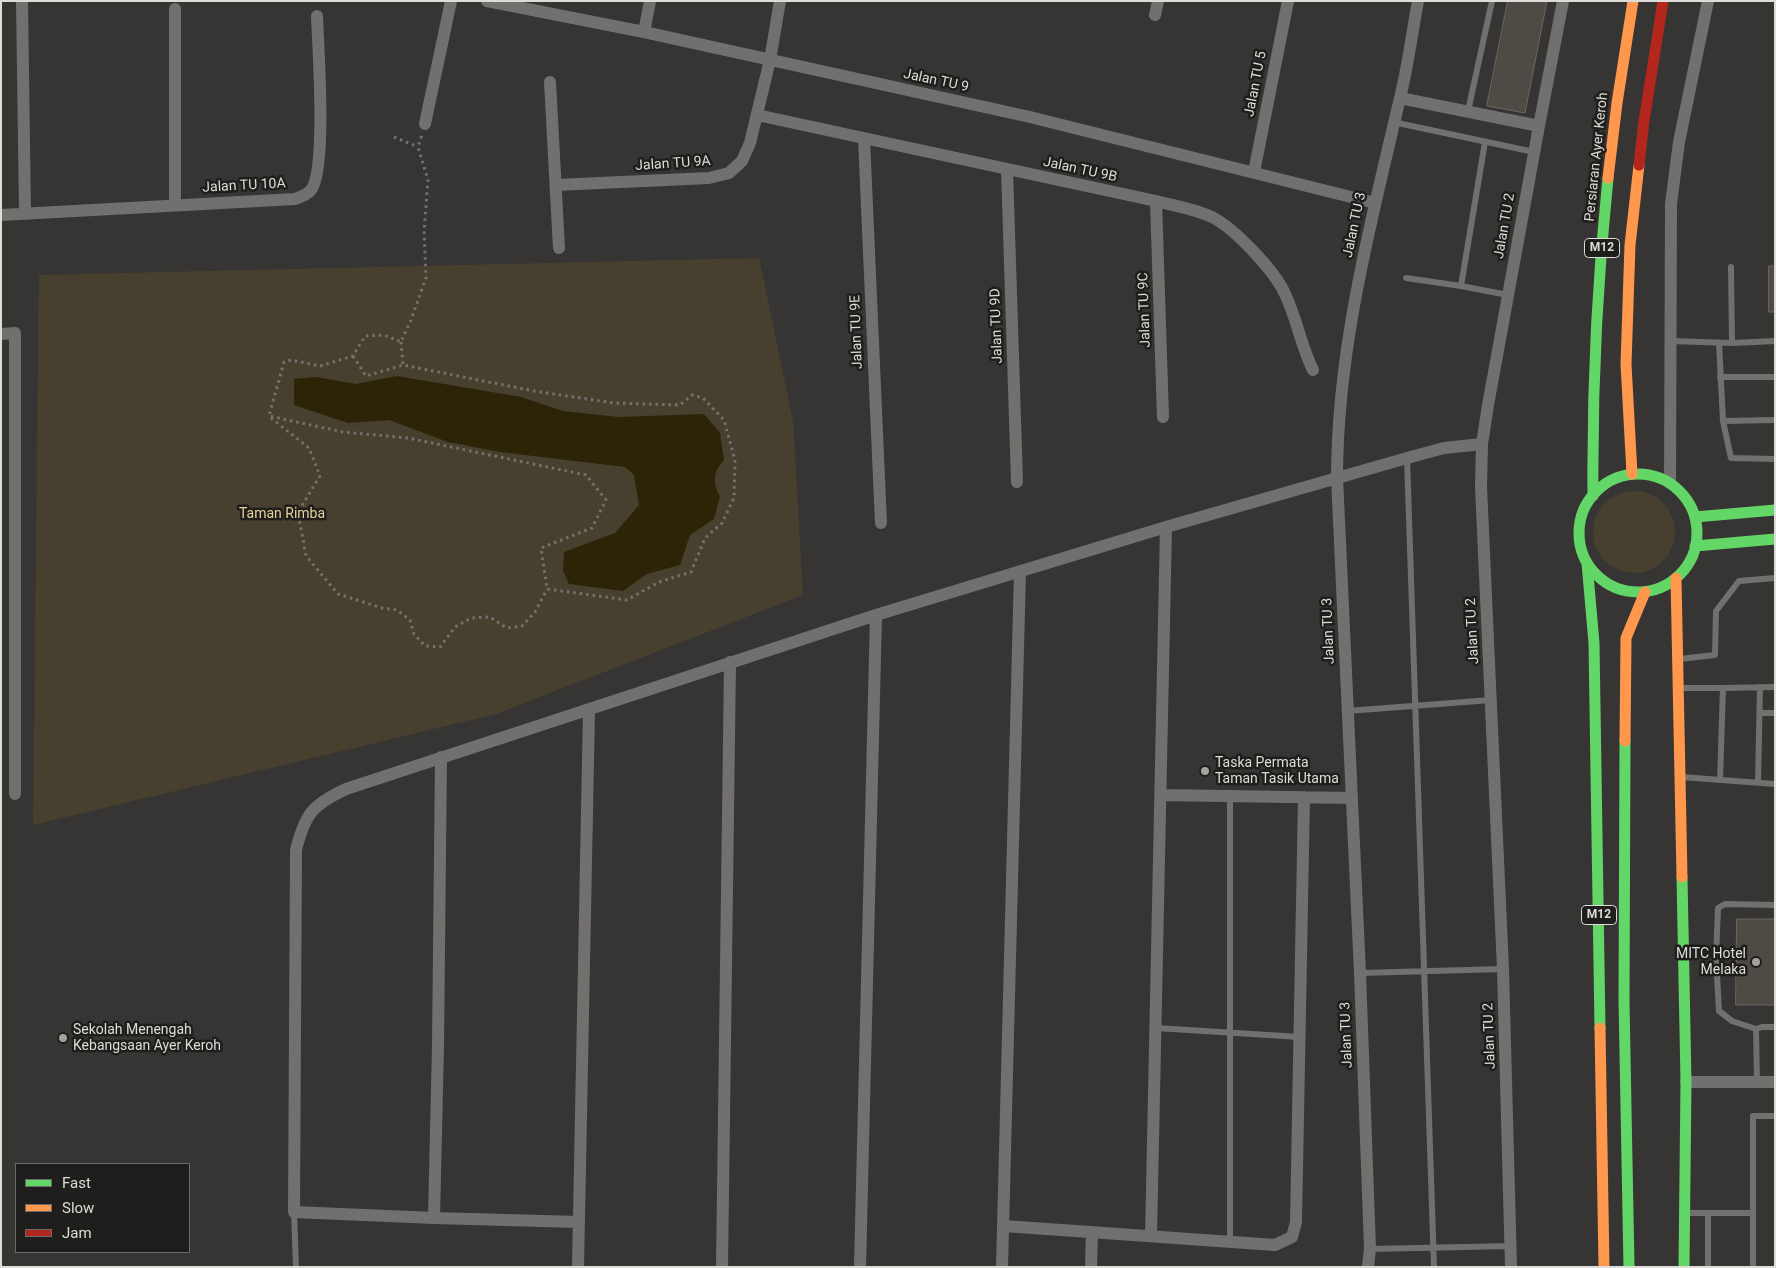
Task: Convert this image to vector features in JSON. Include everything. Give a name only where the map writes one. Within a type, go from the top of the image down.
[{"type":"main road","name":"Persiaran Ayer Keroh","points":[[1592,496],[1597,300],[1615,118],[1633,1]]},
{"type":"main road","name":"M12","points":[[1632,474],[1626,364],[1630,244],[1644,121],[1663,1]]},
{"type":"main road","name":"M12","points":[[1587,563],[1598,576],[1612,586],[1628,591],[1645,592],[1662,587],[1676,578],[1688,564],[1695,546],[1697,531],[1695,517],[1685,498],[1670,483],[1652,476],[1632,474],[1617,478],[1604,485],[1592,496],[1584,511],[1580,528],[1581,546],[1587,563],[1594,653],[1604,1267]]},
{"type":"main road","points":[[1695,517],[1775,510]]},
{"type":"main road","points":[[1695,546],[1775,539]]},
{"type":"main road","points":[[1676,578],[1686,1082],[1684,1267]]},
{"type":"main road","name":"M12","points":[[1629,1267],[1624,1001],[1626,638],[1645,592]]},
{"type":"street","points":[[22,1],[25,213]]},
{"type":"street","points":[[425,124],[451,1]]},
{"type":"street","name":"Jalan TU 9","points":[[487,1],[522,5],[1030,117],[1375,203]]},
{"type":"street","points":[[644,32],[650,1]]},
{"type":"street","name":"Jalan TU 9A","points":[[556,185],[708,178],[729,173],[742,161],[750,143],[770,60],[780,1]]},
{"type":"street","points":[[1155,15],[1158,1]]},
{"type":"street","name":"Jalan TU 5","points":[[1254,172],[1288,1]]},
{"type":"street","name":"Jalan TU 3","points":[[1368,1267],[1370,1249],[1360,973],[1337,478],[1338,418],[1354,306],[1375,203],[1400,98],[1418,1]]},
{"type":"street","name":"Jalan TU 2","points":[[1512,1267],[1503,969],[1481,487],[1482,444],[1563,1]]},
{"type":"street","points":[[1670,483],[1671,204],[1679,142],[1708,1]]},
{"type":"street","points":[[174,9],[176,204]]},
{"type":"street","name":"Jalan TU 10A","points":[[1,215],[295,199],[304,196],[311,190],[319,167],[317,16]]},
{"type":"street","points":[[550,82],[559,248]]},
{"type":"street","points":[[1400,98],[1539,126]]},
{"type":"street","name":"Jalan TU 9B","points":[[757,114],[864,139],[1156,201],[1190,209],[1212,217],[1232,230],[1263,263],[1284,291],[1313,370]]},
{"type":"street","name":"Jalan TU 9E","points":[[864,139],[881,523]]},
{"type":"street","name":"Jalan TU 9D","points":[[1007,169],[1018,482]]},
{"type":"street","name":"Jalan TU 9C","points":[[1156,201],[1163,417]]},
{"type":"street","points":[[1,334],[15,333],[15,794]]},
{"type":"street","points":[[579,1222],[294,1212],[296,850],[301,828],[311,811],[327,798],[346,789],[876,615],[1166,527],[1406,458],[1444,448],[1482,444]]},
{"type":"street","points":[[1151,1236],[1166,527]]},
{"type":"street","points":[[1002,1267],[1020,571]]},
{"type":"street","points":[[860,1267],[876,615]]},
{"type":"street","points":[[722,1267],[730,662]]},
{"type":"street","points":[[578,1267],[589,710]]},
{"type":"street","points":[[434,1218],[438,1046],[440,757]]},
{"type":"street","points":[[1161,795],[1352,798]]},
{"type":"street","points":[[1004,1226],[1275,1245],[1292,1236],[1296,1222],[1304,798]]},
{"type":"street","points":[[1686,1082],[1775,1082]]},
{"type":"street","points":[[1091,1267],[1092,1232]]},
{"type":"lane","points":[[1468,112],[1492,1]]},
{"type":"lane","points":[[1393,122],[1534,152]]},
{"type":"lane","points":[[1461,286],[1485,142]]},
{"type":"lane","points":[[1731,267],[1732,343]]},
{"type":"lane","points":[[1406,278],[1508,295]]},
{"type":"lane","points":[[1670,341],[1732,343],[1775,341]]},
{"type":"lane","points":[[1719,342],[1723,421],[1731,458],[1775,459]]},
{"type":"lane","points":[[1720,377],[1775,377]]},
{"type":"lane","points":[[1723,421],[1775,420]]},
{"type":"lane","points":[[1406,458],[1434,1267]]},
{"type":"lane","points":[[1678,659],[1715,655],[1716,611],[1739,581],[1775,578]]},
{"type":"lane","points":[[1758,782],[1760,687]]},
{"type":"lane","points":[[1678,688],[1775,688]]},
{"type":"lane","points":[[1720,780],[1723,688]]},
{"type":"lane","points":[[1347,711],[1492,700]]},
{"type":"lane","points":[[1760,713],[1775,713]]},
{"type":"lane","points":[[1680,777],[1775,784]]},
{"type":"lane","points":[[1230,796],[1230,1242]]},
{"type":"lane","points":[[1775,905],[1725,904],[1718,908],[1716,957],[1720,1011],[1732,1021],[1756,1029],[1762,1026],[1775,1027]]},
{"type":"lane","points":[[1360,973],[1503,969]]},
{"type":"lane","points":[[1156,1028],[1300,1037]]},
{"type":"lane","points":[[1756,1029],[1757,1082]]},
{"type":"lane","points":[[1753,1267],[1752,1116],[1775,1116]]},
{"type":"lane","points":[[294,1212],[296,1267]]},
{"type":"lane","points":[[1684,1213],[1753,1213]]},
{"type":"lane","points":[[1708,1213],[1708,1267]]},
{"type":"lane","points":[[1370,1249],[1511,1246]]},
{"type":"path","points":[[403,365],[402,342],[426,278],[424,231],[428,180],[418,147],[425,124]]},
{"type":"path","points":[[394,137],[418,147]]},
{"type":"path","points":[[269,416],[284,362],[291,360],[320,366],[353,356],[365,336],[384,335],[402,342]]},
{"type":"path","points":[[353,356],[366,376],[403,365],[534,391],[614,403],[680,405],[692,396],[703,398],[724,420],[735,460],[734,498],[722,524],[705,538],[691,572],[659,582],[627,600],[547,589]]},
{"type":"path","points":[[269,416],[343,432],[408,438],[586,475],[606,500],[592,528],[541,548],[547,589],[535,612],[522,626],[507,628],[490,617],[471,618],[455,627],[440,647],[425,646],[414,634],[410,620],[397,610],[382,608],[338,594],[306,556],[298,512],[320,476],[309,448],[269,416]]},
{"type":"green space","name":"Taman Rimba","points":[[759,258],[793,421],[803,595],[496,714],[33,825],[39,275]]},
{"type":"green space","points":[[1634,491],[1650,494],[1663,503],[1672,516],[1675,532],[1672,548],[1663,561],[1650,570],[1634,573],[1618,570],[1605,561],[1596,548],[1593,532],[1596,516],[1605,503],[1618,494]]},
{"type":"shaded area","points":[[397,376],[521,397],[563,411],[618,417],[704,414],[720,433],[724,460],[715,477],[720,496],[714,519],[690,535],[680,565],[647,574],[623,591],[569,584],[563,571],[564,552],[615,533],[639,505],[634,475],[625,467],[500,452],[448,442],[389,420],[348,423],[294,405],[294,379],[316,377],[356,384]]},
{"type":"building","points":[[1508,1],[1547,1],[1525,113],[1487,106]]},
{"type":"building","points":[[1769,266],[1775,266],[1775,312],[1769,312]]},
{"type":"building","name":"MITC Hotel Melaka","points":[[1737,919],[1775,919],[1775,1005],[1736,1005]]},
{"type":"traffic: fast","points":[[1593,496],[1593,416],[1596,337],[1608,178]]},
{"type":"traffic: fast","points":[[1638,474],[1660,479],[1671,484],[1687,500],[1692,511],[1697,533],[1692,555],[1687,566],[1671,582],[1660,587],[1638,592],[1616,587],[1605,582],[1589,566],[1584,555],[1579,533],[1584,511],[1589,500],[1605,484],[1616,479],[1638,474]]},
{"type":"traffic: fast","points":[[1695,517],[1775,510]]},
{"type":"traffic: fast","points":[[1695,546],[1775,539]]},
{"type":"traffic: fast","points":[[1587,563],[1594,643],[1600,1028]]},
{"type":"traffic: fast","points":[[1625,741],[1624,1001],[1629,1267]]},
{"type":"traffic: fast","points":[[1682,877],[1686,1082],[1684,1267]]},
{"type":"traffic: slow","points":[[1608,178],[1617,103],[1633,1]]},
{"type":"traffic: slow","points":[[1632,474],[1626,364],[1630,245],[1639,165]]},
{"type":"traffic: slow","points":[[1676,578],[1682,877]]},
{"type":"traffic: slow","points":[[1625,741],[1626,638],[1645,592]]},
{"type":"traffic: slow","points":[[1600,1028],[1604,1267]]},
{"type":"traffic: jam","points":[[1639,165],[1663,1]]},
{"type":"place","name":"Taska Permata Taman Tasik Utama","points":[[1205,771]]},
{"type":"place","name":"MITC Hotel Melaka","points":[[1756,962]]},
{"type":"place","name":"Sekolah Menengah Kebangsaan Ayer Keroh","points":[[63,1038]]}]
